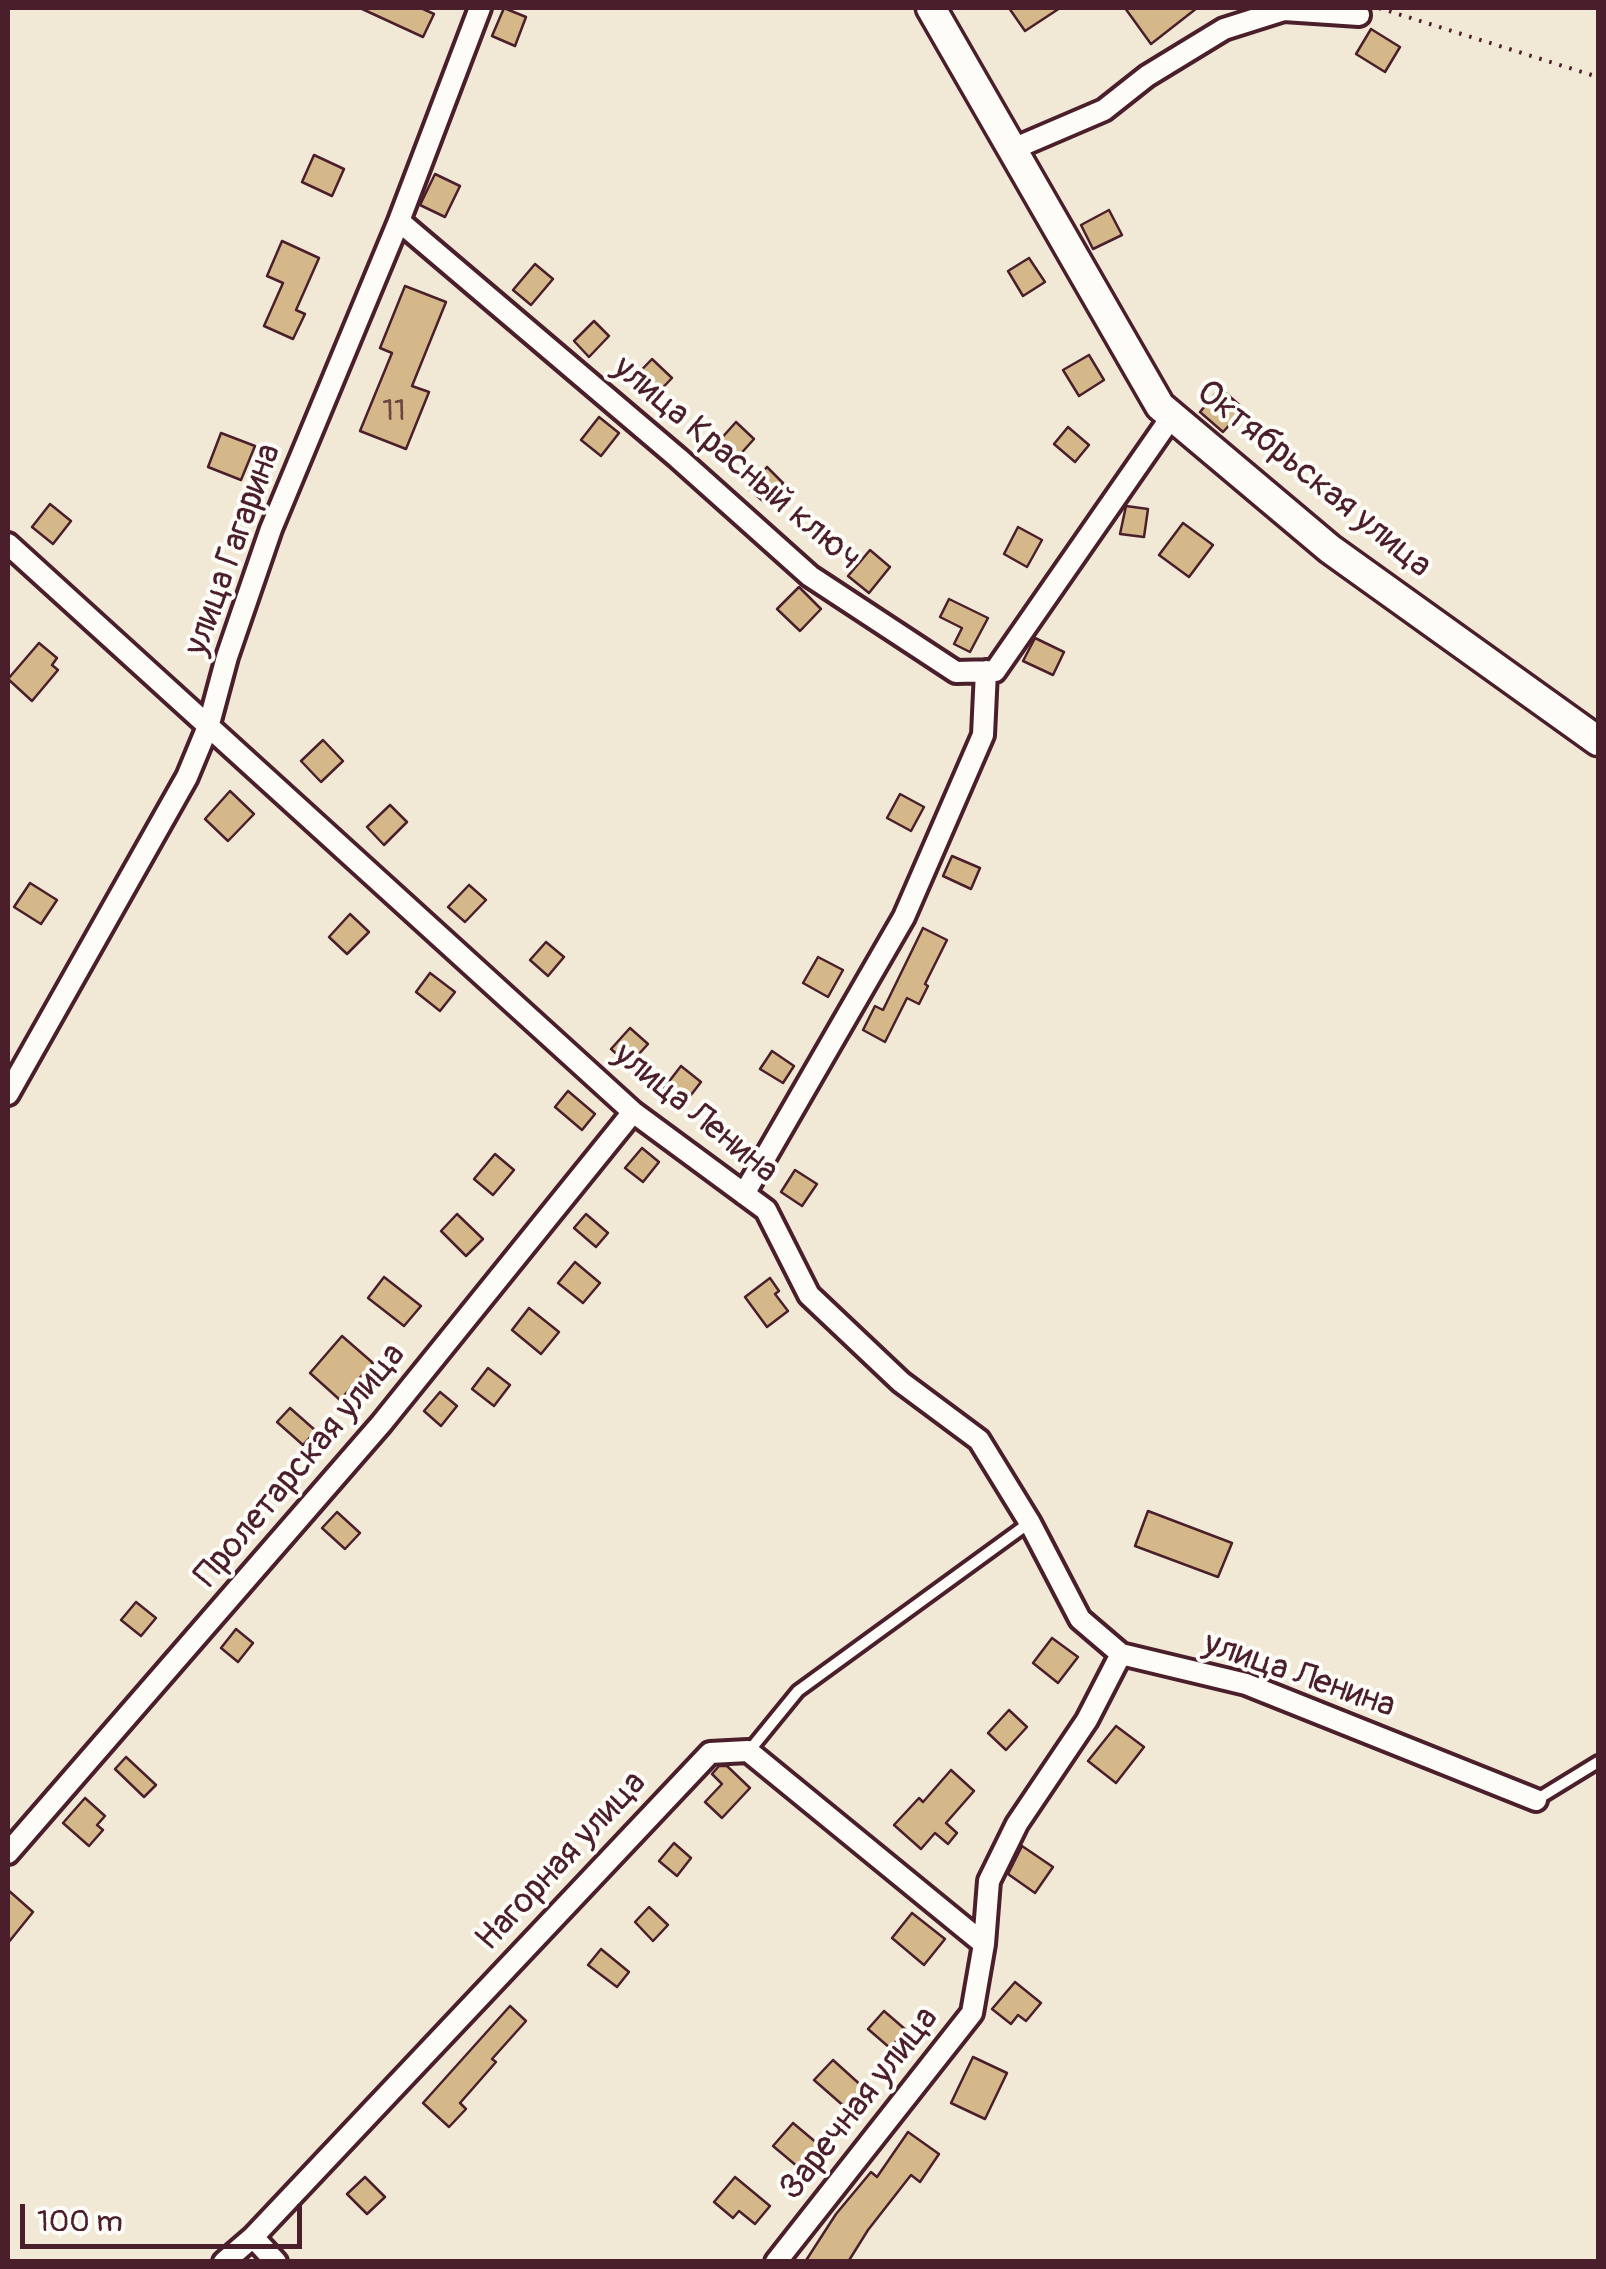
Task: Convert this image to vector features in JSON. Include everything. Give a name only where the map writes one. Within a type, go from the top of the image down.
[{"type":"street","name":"улица Гагарина","points":[[8,1094],[187,776],[209,724],[227,656],[271,529],[399,221],[480,8]]},
{"type":"street","name":"Октябрьская улица","points":[[931,8],[1160,406],[1330,549],[1598,741]]},
{"type":"street","points":[[1013,150],[1104,110],[1146,76],[1224,29],[1284,10],[1369,10]]},
{"type":"street","name":"улица Красный ключ","points":[[399,221],[678,458],[810,576],[956,672],[986,671]]},
{"type":"street","points":[[744,1194],[904,917],[984,735],[986,671],[996,671],[1172,416]]},
{"type":"street","name":"улица Ленина","points":[[8,544],[633,1112],[766,1210],[809,1295],[901,1382],[979,1440],[1030,1523],[1080,1619],[1122,1654],[1246,1684],[1536,1800]]},
{"type":"street","name":"Пролетарская улица","points":[[8,1853],[381,1424],[633,1112]]},
{"type":"street","name":"Заречная улица","points":[[776,2262],[972,2013],[984,1944],[989,1880],[1017,1824],[1086,1720],[1122,1654]]},
{"type":"street","points":[[748,1752],[984,1944]]},
{"type":"street","name":"Нагорная улица","points":[[224,2262],[253,2236],[710,1753],[748,1752]]},
{"type":"street","points":[[253,2236],[276,2262]]},
{"type":"lane","points":[[748,1752],[798,1692],[1030,1523]]},
{"type":"lane","points":[[1536,1800],[1598,1762]]},
{"type":"path","points":[[1369,10],[1598,77]]},
{"type":"building","points":[[360,8],[421,8],[434,14],[423,37]]},
{"type":"building","points":[[504,8],[526,17],[515,46],[492,36]]},
{"type":"building","points":[[1009,8],[1060,8],[1025,31]]},
{"type":"building","points":[[1125,8],[1197,8],[1151,44]]},
{"type":"building","points":[[1371,29],[1400,47],[1385,72],[1356,54]]},
{"type":"building","points":[[314,155],[344,169],[332,196],[302,182]]},
{"type":"building","points":[[435,174],[460,186],[445,217],[420,205]]},
{"type":"building","points":[[1109,210],[1122,235],[1093,249],[1081,225]]},
{"type":"building","points":[[282,241],[319,258],[296,310],[305,314],[293,339],[264,326],[283,283],[267,276]]},
{"type":"building","points":[[1029,258],[1045,282],[1023,296],[1008,271]]},
{"type":"building","points":[[535,264],[553,279],[531,305],[513,290]]},
{"type":"building","points":[[405,286],[446,302],[412,386],[429,392],[406,449],[360,431],[392,353],[380,348]]},
{"type":"building","points":[[594,321],[609,336],[589,357],[574,341]]},
{"type":"building","points":[[1089,355],[1104,380],[1079,396],[1063,370]]},
{"type":"building","points":[[652,359],[672,378],[650,401],[630,382]]},
{"type":"building","points":[[1220,388],[1244,409],[1223,432],[1200,412]]},
{"type":"building","points":[[599,417],[619,433],[601,456],[581,440]]},
{"type":"building","points":[[736,422],[754,439],[737,458],[719,441]]},
{"type":"building","points":[[1068,427],[1089,445],[1075,462],[1054,444]]},
{"type":"building","points":[[221,433],[255,446],[241,480],[208,467]]},
{"type":"building","points":[[767,467],[783,483],[765,503],[748,488]]},
{"type":"building","points":[[50,504],[71,521],[53,544],[32,527]]},
{"type":"building","points":[[1126,506],[1148,509],[1144,537],[1120,534]]},
{"type":"building","points":[[1183,523],[1213,545],[1189,577],[1159,555]]},
{"type":"building","points":[[1018,527],[1042,540],[1027,567],[1004,554]]},
{"type":"building","points":[[870,550],[890,567],[869,593],[848,576]]},
{"type":"building","points":[[799,587],[821,609],[800,631],[777,609]]},
{"type":"building","points":[[949,599],[988,618],[970,652],[954,644],[962,628],[940,617]]},
{"type":"building","points":[[1035,638],[1064,652],[1053,675],[1023,661]]},
{"type":"building","points":[[39,643],[57,658],[52,665],[58,670],[32,701],[8,679]]},
{"type":"building","points":[[323,740],[343,761],[321,782],[301,761]]},
{"type":"building","points":[[230,791],[254,814],[228,841],[205,819]]},
{"type":"building","points":[[900,794],[924,807],[911,831],[887,818]]},
{"type":"building","points":[[390,805],[407,822],[384,845],[367,827]]},
{"type":"building","points":[[952,856],[980,868],[971,889],[943,876]]},
{"type":"building","points":[[30,883],[57,900],[41,924],[14,907]]},
{"type":"building","points":[[469,885],[486,900],[465,922],[448,907]]},
{"type":"building","points":[[350,914],[369,932],[347,954],[329,937]]},
{"type":"building","points":[[923,928],[947,940],[919,1004],[907,998],[885,1042],[863,1030],[875,1006],[883,1010]]},
{"type":"building","points":[[546,942],[564,957],[548,976],[530,960]]},
{"type":"building","points":[[818,957],[843,970],[828,997],[803,983]]},
{"type":"building","points":[[430,973],[455,992],[440,1011],[416,992]]},
{"type":"building","points":[[630,1028],[648,1044],[629,1065],[611,1049]]},
{"type":"building","points":[[772,1051],[794,1066],[783,1083],[760,1069]]},
{"type":"building","points":[[681,1066],[701,1082],[684,1104],[664,1088]]},
{"type":"building","points":[[568,1091],[595,1114],[582,1130],[555,1107]]},
{"type":"building","points":[[642,1148],[659,1162],[643,1182],[625,1168]]},
{"type":"building","points":[[495,1154],[514,1170],[493,1195],[474,1179]]},
{"type":"building","points":[[795,1170],[817,1184],[802,1206],[781,1192]]},
{"type":"building","points":[[457,1214],[483,1239],[466,1256],[441,1231]]},
{"type":"building","points":[[586,1214],[608,1233],[596,1247],[574,1228]]},
{"type":"building","points":[[575,1262],[600,1283],[583,1303],[558,1283]]},
{"type":"building","points":[[384,1277],[421,1306],[404,1326],[368,1298]]},
{"type":"building","points":[[770,1278],[779,1291],[775,1294],[788,1311],[767,1327],[745,1297]]},
{"type":"building","points":[[529,1308],[559,1332],[541,1354],[512,1330]]},
{"type":"building","points":[[342,1336],[373,1363],[340,1400],[310,1373]]},
{"type":"building","points":[[488,1368],[510,1385],[494,1406],[472,1389]]},
{"type":"building","points":[[440,1392],[457,1406],[441,1426],[424,1411]]},
{"type":"building","points":[[290,1408],[316,1431],[303,1445],[277,1422]]},
{"type":"building","points":[[1148,1511],[1232,1543],[1218,1577],[1135,1546]]},
{"type":"building","points":[[337,1512],[360,1533],[345,1549],[322,1528]]},
{"type":"building","points":[[136,1602],[156,1618],[141,1636],[121,1620]]},
{"type":"building","points":[[236,1629],[253,1643],[238,1662],[221,1648]]},
{"type":"building","points":[[1052,1638],[1078,1657],[1058,1683],[1033,1663]]},
{"type":"building","points":[[1009,1710],[1027,1727],[1006,1750],[988,1733]]},
{"type":"building","points":[[1116,1726],[1144,1747],[1116,1783],[1088,1761]]},
{"type":"building","points":[[126,1757],[156,1785],[144,1797],[115,1769]]},
{"type":"building","points":[[719,1766],[727,1766],[750,1788],[722,1818],[705,1802],[722,1784],[712,1774]]},
{"type":"building","points":[[951,1770],[974,1791],[946,1823],[957,1833],[948,1844],[935,1833],[921,1849],[894,1825],[919,1798],[923,1802]]},
{"type":"building","points":[[85,1798],[105,1816],[97,1825],[103,1830],[89,1846],[63,1823]]},
{"type":"building","points":[[674,1843],[691,1858],[677,1876],[659,1861]]},
{"type":"building","points":[[1022,1846],[1053,1867],[1035,1893],[1008,1874]]},
{"type":"building","points":[[8,1890],[33,1912],[8,1943]]},
{"type":"building","points":[[649,1907],[668,1925],[653,1941],[635,1922]]},
{"type":"building","points":[[912,1913],[945,1939],[924,1965],[892,1938]]},
{"type":"building","points":[[601,1949],[629,1972],[617,1987],[588,1965]]},
{"type":"building","points":[[1015,1982],[1041,2003],[1026,2021],[1018,2015],[1011,2024],[992,2009]]},
{"type":"building","points":[[510,2006],[526,2021],[460,2103],[466,2109],[449,2127],[423,2103]]},
{"type":"building","points":[[884,2011],[906,2030],[890,2048],[868,2029]]},
{"type":"building","points":[[973,2057],[1007,2073],[985,2119],[951,2103]]},
{"type":"building","points":[[833,2060],[864,2088],[846,2108],[814,2080]]},
{"type":"building","points":[[793,2123],[818,2144],[798,2167],[773,2146]]},
{"type":"building","points":[[908,2132],[939,2154],[920,2182],[911,2175],[848,2262],[805,2262],[836,2214],[871,2172],[877,2177]]},
{"type":"building","points":[[365,2177],[385,2197],[367,2214],[347,2194]]},
{"type":"building","points":[[735,2177],[770,2206],[755,2224],[739,2211],[733,2218],[714,2202]]}]
